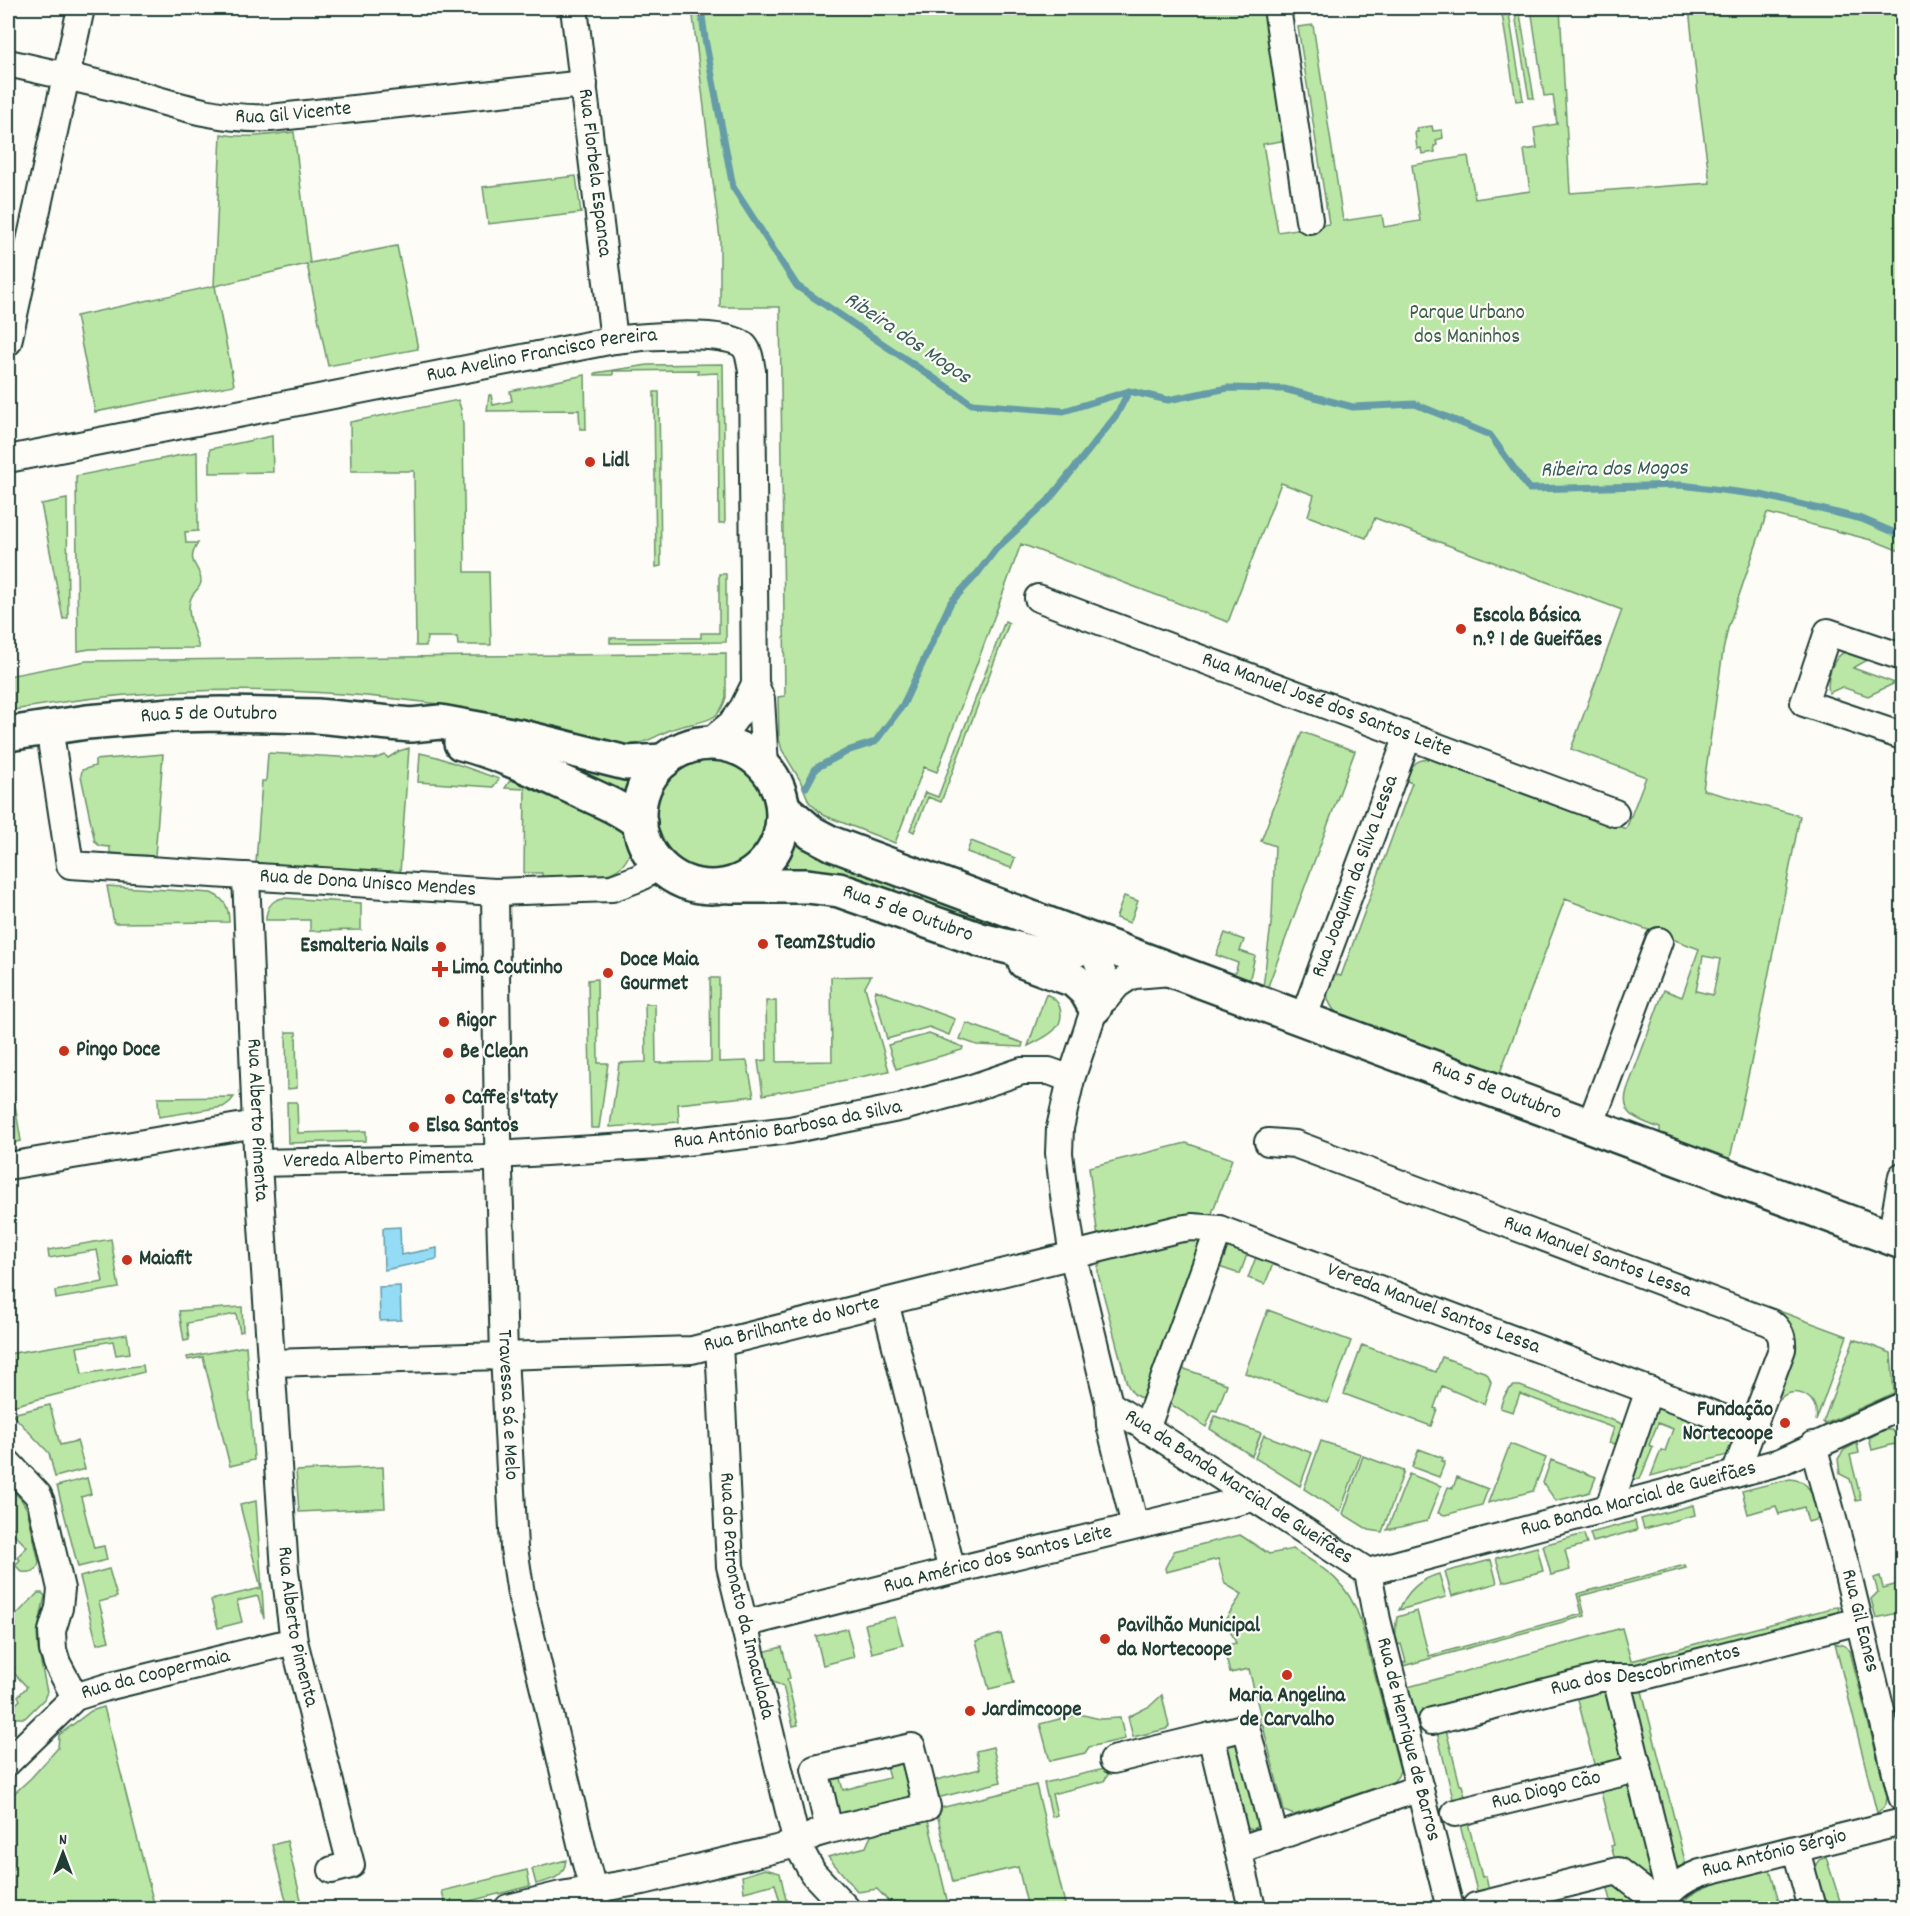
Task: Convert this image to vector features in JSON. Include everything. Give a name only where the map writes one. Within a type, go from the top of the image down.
[{"type":"main road","name":"Rua 5 de Outubro","points":[[8,734],[123,718],[221,714],[317,716],[411,725],[440,722],[522,737],[626,763],[664,761]]},
{"type":"main road","name":"Rua 5 de Outubro","points":[[411,725],[439,737],[515,762],[620,809],[640,823]]},
{"type":"main road","name":"Rua 5 de Outubro","points":[[719,886],[742,880],[756,872],[767,861],[780,836],[783,808],[777,786],[765,767],[739,748],[708,743],[685,749],[664,761],[649,778],[644,789],[640,823],[647,846],[659,865],[670,875],[704,887],[807,886],[840,890],[981,940],[1045,956],[1062,956],[1078,949],[1089,940]]},
{"type":"main road","name":"Rua 5 de Outubro","points":[[783,808],[812,833],[833,844],[1897,1240]]},
{"type":"main road","points":[[981,940],[1023,961],[1074,980],[1101,1002]]},
{"type":"street","points":[[8,342],[81,8]]},
{"type":"street","name":"Rua Florbela Espanca","points":[[574,8],[614,340]]},
{"type":"street","points":[[1277,8],[1309,220]]},
{"type":"street","name":"Rua Gil Vicente","points":[[8,63],[205,113],[245,119],[584,84]]},
{"type":"street","name":"Rua Avelino Francisco Pereira","points":[[8,459],[614,340],[712,336],[732,339],[747,349],[752,371],[755,684],[761,699],[765,767]]},
{"type":"street","name":"Rua Manuel José dos Santos Leite","points":[[1038,598],[1615,813]]},
{"type":"street","points":[[1902,657],[1828,632],[1804,703],[1902,736]]},
{"type":"street","name":"Rua Avelino Francisco Pereira","points":[[708,743],[731,724],[743,708],[755,684]]},
{"type":"street","name":"Rua de Dona Unisco Mendes","points":[[49,727],[70,865],[495,892],[612,888],[649,873],[659,865]]},
{"type":"street","name":"Rua Joaquim da Silva Lessa","points":[[1303,1019],[1408,736]]},
{"type":"street","name":"Rua Alberto Pimenta","points":[[246,876],[258,1163],[285,1571],[294,1641],[351,1865],[332,1870]]},
{"type":"street","name":"Travessa Sá e Melo","points":[[495,892],[498,1156],[504,1355],[514,1548],[517,1572],[545,1695],[596,1899]]},
{"type":"street","name":"Rua da Banda Marcial de Gueifães","points":[[1089,940],[1104,977],[1101,1002],[1071,1079],[1063,1108],[1059,1153],[1073,1256],[1110,1404],[1110,1425],[1135,1526]]},
{"type":"street","points":[[1590,1126],[1659,941]]},
{"type":"street","points":[[1101,1002],[1117,985],[1135,975],[1177,972]]},
{"type":"street","name":"Rua António Barbosa da Silva","points":[[498,1156],[659,1145],[790,1130],[903,1107],[969,1089],[1022,1071],[1049,1071],[1071,1079]]},
{"type":"street","points":[[8,1166],[256,1124]]},
{"type":"street","name":"Rua Manuel Santos Lessa","points":[[1268,1142],[1295,1144],[1770,1323],[1780,1332],[1782,1349],[1736,1473]]},
{"type":"street","name":"Vereda Alberto Pimenta","points":[[258,1163],[498,1156]]},
{"type":"street","points":[[1897,1240],[1902,1176]]},
{"type":"street","name":"Vereda Manuel Santos Lessa","points":[[1073,1256],[1185,1228],[1219,1229],[1752,1429]]},
{"type":"street","points":[[1146,1429],[1219,1229]]},
{"type":"street","name":"Rua Brilhante do Norte","points":[[504,1355],[692,1350],[1073,1256]]},
{"type":"street","points":[[885,1302],[952,1570]]},
{"type":"street","name":"Rua do Patronato da Imaculada","points":[[719,1344],[730,1566],[797,1844],[813,1874],[846,1908]]},
{"type":"street","points":[[272,1363],[504,1355]]},
{"type":"street","points":[[1609,1507],[1649,1390]]},
{"type":"street","name":"Rua da Banda Marcial de Gueifães","points":[[1110,1404],[1368,1572]]},
{"type":"street","name":"Rua Banda Marcial de Gueifães","points":[[1368,1572],[1780,1462],[1902,1406]]},
{"type":"street","name":"Rua Gil Eanes","points":[[1814,1445],[1902,1797]]},
{"type":"street","points":[[8,1463],[38,1495],[41,1502],[61,1589],[59,1608],[52,1631],[54,1650],[57,1663],[75,1697]]},
{"type":"street","name":"Rua Américo dos Santos Leite","points":[[744,1624],[952,1570],[1253,1498]]},
{"type":"street","name":"Rua de Henrique de Barros","points":[[1368,1572],[1377,1620],[1450,1908]]},
{"type":"street","name":"Rua dos Descobrimentos","points":[[1432,1721],[1600,1678],[1637,1678],[1859,1621]]},
{"type":"street","name":"Rua da Coopermaia","points":[[8,1762],[75,1697],[294,1641]]},
{"type":"street","points":[[1616,1678],[1664,1897]]},
{"type":"street","points":[[1113,1760],[1246,1727],[1275,1838]]},
{"type":"street","points":[[1211,1736],[1252,1908]]},
{"type":"street","points":[[508,1908],[561,1895],[596,1899],[643,1881],[797,1844],[815,1834],[829,1830],[927,1807],[912,1746],[815,1769],[829,1830]]},
{"type":"street","name":"Rua Diogo Cão","points":[[1455,1813],[1637,1769]]},
{"type":"street","points":[[1238,1850],[1420,1788]]},
{"type":"street","name":"Rua António Sérgio","points":[[1664,1897],[1686,1880],[1700,1873],[1902,1822]]},
{"type":"street","points":[[1796,1850],[1812,1908]]},
{"type":"street","points":[[1476,1906],[1618,1871],[1664,1897]]},
{"type":"green space","name":"Parque Urbano dos Maninhos","points":[[692,8],[1269,8],[1266,22],[1285,134],[1281,141],[1263,144],[1278,232],[1329,224],[1298,27],[1313,25],[1343,221],[1382,215],[1384,227],[1420,221],[1412,165],[1468,156],[1475,199],[1530,191],[1524,150],[1537,148],[1534,128],[1557,124],[1553,95],[1544,96],[1531,8],[1560,8],[1570,193],[1710,183],[1689,8],[1902,8],[1902,552],[1875,541],[1767,513],[1728,628],[1723,651],[1703,790],[1800,816],[1729,1163],[1660,1138],[1660,1128],[1633,1116],[1626,1106],[1625,1099],[1664,990],[1682,997],[1699,949],[1565,899],[1498,1078],[1337,1014],[1328,999],[1333,974],[1341,976],[1412,783],[1404,780],[1417,762],[1426,759],[1438,760],[1626,829],[1646,777],[1571,749],[1622,610],[1375,518],[1366,538],[1308,516],[1314,495],[1281,483],[1228,622],[1021,544],[937,772],[924,767],[895,843],[823,815],[809,802],[800,780],[782,750],[779,739],[778,697],[785,696],[780,307],[720,307],[720,239]],"holes":[[[1703,956],[1720,959],[1713,995],[1696,991]]]},
{"type":"green space","points":[[1501,8],[1508,8],[1523,100],[1516,101]]},
{"type":"green space","points":[[1514,8],[1519,8],[1534,98],[1529,98]]},
{"type":"green space","points":[[1432,126],[1433,131],[1442,130],[1443,138],[1436,140],[1435,152],[1422,154],[1421,148],[1417,149],[1415,132],[1418,132],[1417,128]]},
{"type":"green space","points":[[294,132],[310,263],[397,246],[418,349],[328,366],[307,264],[215,286],[234,385],[95,412],[76,316],[214,286],[221,134],[248,136]]},
{"type":"green space","points":[[576,176],[581,213],[488,224],[483,187]]},
{"type":"green space","points":[[723,364],[725,523],[719,523],[718,373],[698,374],[698,370],[613,371],[613,375],[595,375],[595,373],[648,365]]},
{"type":"green space","points":[[585,375],[586,429],[580,429],[579,410],[487,411],[489,395],[491,395],[493,405],[512,401],[510,391]]},
{"type":"green space","points":[[654,392],[659,392],[661,566],[656,567]]},
{"type":"green space","points":[[458,400],[463,425],[465,572],[489,572],[491,645],[458,645],[457,637],[427,637],[426,646],[416,646],[414,471],[351,471],[350,422]]},
{"type":"green space","points":[[272,436],[273,472],[210,473],[210,449]]},
{"type":"green space","points":[[197,452],[198,531],[185,532],[186,543],[198,543],[194,550],[193,560],[199,571],[201,582],[191,598],[189,610],[199,648],[78,651],[76,476]]},
{"type":"green space","points":[[67,499],[68,618],[63,619],[41,504]]},
{"type":"green space","points":[[719,574],[726,574],[726,642],[610,643],[610,638],[701,638],[701,633],[719,633]]},
{"type":"green space","points":[[1005,621],[1009,623],[941,802],[928,797],[914,832],[910,830],[925,792],[938,797]]},
{"type":"green space","points":[[1847,651],[1871,658],[1853,668],[1895,683],[1868,696],[1842,687],[1829,693],[1828,681],[1831,669],[1837,658]]},
{"type":"green space","points":[[726,653],[726,697],[717,714],[706,721],[681,726],[645,742],[634,744],[605,741],[559,727],[452,706],[397,699],[285,691],[173,692],[63,702],[8,711],[8,676],[86,661]]},
{"type":"green space","points":[[1302,732],[1355,751],[1267,989],[1263,987],[1272,916],[1275,846],[1261,841]]},
{"type":"green space","points":[[525,747],[636,777],[629,798]]},
{"type":"green space","points":[[409,748],[400,873],[256,863],[262,781],[266,781],[268,753],[374,759],[385,755],[388,758]]},
{"type":"green space","points":[[420,753],[499,779],[493,787],[418,782]]},
{"type":"green space","points":[[163,754],[155,856],[110,853],[110,847],[100,846],[95,842],[81,776],[82,770],[95,766],[95,760]]},
{"type":"green space","points":[[712,757],[735,761],[754,774],[767,793],[771,816],[767,839],[754,858],[735,871],[712,875],[689,871],[670,858],[657,839],[653,816],[657,793],[670,774],[689,761]]},
{"type":"green space","points":[[515,773],[627,831],[630,847],[627,860],[623,865],[603,875],[542,878],[542,873],[524,873],[525,789],[505,788]]},
{"type":"green space","points":[[793,838],[898,881],[893,895],[775,871],[785,858]]},
{"type":"green space","points":[[971,841],[1015,858],[1011,868],[967,852]]},
{"type":"green space","points":[[107,886],[211,893],[225,904],[229,922],[114,923]]},
{"type":"green space","points":[[911,886],[1025,931],[1024,938],[906,900]]},
{"type":"green space","points":[[1124,896],[1138,901],[1130,923],[1116,918]]},
{"type":"green space","points":[[283,898],[361,903],[361,930],[310,931],[310,920],[266,920],[270,906]]},
{"type":"green space","points":[[1225,933],[1244,940],[1240,951],[1255,956],[1249,982],[1234,976],[1238,963],[1216,955]]},
{"type":"green space","points":[[871,976],[865,987],[889,1071],[763,1095],[758,1061],[767,1060],[766,1001],[776,1001],[777,1062],[832,1061],[831,977]]},
{"type":"green space","points":[[710,978],[719,978],[719,1062],[747,1061],[754,1096],[678,1104],[679,1122],[610,1127],[619,1063],[646,1062],[645,1004],[655,1004],[656,1063],[711,1062]]},
{"type":"green space","points":[[597,979],[598,1063],[608,1063],[599,1128],[591,1128],[588,980]]},
{"type":"green space","points":[[876,990],[955,1019],[949,1035],[929,1027],[887,1039],[875,994]]},
{"type":"green space","points":[[1046,994],[1055,999],[1059,1006],[1060,1022],[1052,1032],[1028,1046]]},
{"type":"green space","points":[[966,1023],[1023,1043],[1022,1047],[977,1045],[960,1039]]},
{"type":"green space","points":[[286,1032],[296,1032],[297,1088],[287,1089]]},
{"type":"green space","points":[[929,1034],[963,1047],[962,1050],[896,1069],[888,1045]]},
{"type":"green space","points":[[8,1063],[21,1141],[8,1144]]},
{"type":"green space","points":[[234,1097],[223,1107],[159,1117],[158,1098]]},
{"type":"green space","points":[[287,1102],[297,1102],[298,1133],[366,1131],[366,1141],[288,1143]]},
{"type":"green space","points":[[1186,1143],[1232,1159],[1211,1216],[1098,1238],[1089,1167]]},
{"type":"green space","points":[[111,1239],[119,1288],[56,1299],[55,1291],[103,1282],[97,1250],[49,1258],[48,1250]]},
{"type":"green space","points":[[1186,1239],[1202,1241],[1144,1398],[1141,1398],[1134,1394],[1127,1384],[1098,1274],[1098,1266],[1104,1261]]},
{"type":"green space","points":[[1224,1239],[1249,1249],[1240,1274],[1219,1267],[1209,1294],[1204,1292]]},
{"type":"green space","points":[[1258,1252],[1275,1259],[1265,1284],[1248,1278]]},
{"type":"green space","points":[[242,1307],[243,1331],[240,1332],[236,1314],[187,1323],[189,1340],[184,1341],[179,1311]]},
{"type":"green space","points":[[1771,1308],[1847,1336],[1816,1421],[1814,1404],[1804,1394],[1789,1393],[1776,1403],[1784,1384],[1780,1382]]},
{"type":"green space","points":[[1268,1310],[1351,1341],[1328,1403],[1245,1373]]},
{"type":"green space","points":[[127,1334],[130,1353],[116,1355],[113,1341],[77,1347],[82,1374],[143,1365],[144,1372],[8,1407],[8,1354]]},
{"type":"green space","points":[[1854,1339],[1891,1353],[1894,1393],[1825,1424],[1823,1422]]},
{"type":"green space","points":[[1185,1345],[1190,1347],[1182,1368],[1227,1384],[1217,1411],[1213,1410],[1206,1427],[1164,1400]]},
{"type":"green space","points":[[1362,1345],[1436,1372],[1442,1357],[1484,1372],[1491,1382],[1484,1404],[1442,1386],[1434,1408],[1437,1409],[1431,1426],[1344,1394]]},
{"type":"green space","points":[[246,1346],[254,1460],[230,1466],[203,1357],[188,1360],[187,1357]]},
{"type":"green space","points":[[1514,1386],[1520,1386],[1620,1423],[1624,1428],[1618,1444],[1609,1443],[1614,1428],[1520,1394],[1513,1412],[1500,1408],[1506,1393]]},
{"type":"green space","points":[[1655,1403],[1737,1434],[1731,1454],[1651,1476],[1661,1450],[1665,1451],[1673,1429],[1658,1423],[1649,1445],[1653,1447],[1640,1479],[1629,1478]]},
{"type":"green space","points":[[50,1405],[60,1445],[77,1441],[85,1469],[55,1477],[49,1453],[12,1414]]},
{"type":"green space","points":[[1215,1416],[1261,1433],[1252,1456],[1210,1429]]},
{"type":"green space","points":[[1884,1430],[1892,1430],[1899,1437],[1902,1448],[1897,1452],[1895,1444],[1872,1450],[1869,1438]]},
{"type":"green space","points":[[1264,1435],[1312,1453],[1300,1486],[1255,1458]]},
{"type":"green space","points":[[1321,1441],[1361,1454],[1340,1512],[1304,1489]]},
{"type":"green space","points":[[1857,1443],[1859,1453],[1850,1455],[1861,1500],[1856,1501],[1850,1479],[1840,1474],[1838,1459],[1844,1450]]},
{"type":"green space","points":[[1510,1444],[1546,1458],[1533,1491],[1488,1503]]},
{"type":"green space","points":[[1419,1449],[1443,1458],[1442,1461],[1445,1462],[1439,1477],[1412,1467]]},
{"type":"green space","points":[[1363,1456],[1404,1471],[1382,1532],[1369,1530],[1343,1514]]},
{"type":"green space","points":[[1551,1460],[1596,1477],[1590,1492],[1556,1501],[1543,1483]]},
{"type":"green space","points":[[383,1467],[385,1508],[299,1512],[296,1471]]},
{"type":"green space","points":[[1409,1474],[1441,1486],[1427,1521],[1387,1530]]},
{"type":"green space","points":[[1457,1477],[1488,1489],[1482,1505],[1445,1515],[1438,1513],[1448,1487],[1453,1488]]},
{"type":"green space","points":[[87,1478],[91,1494],[81,1497],[94,1548],[104,1546],[107,1560],[78,1567],[57,1486]]},
{"type":"green space","points":[[1790,1479],[1798,1480],[1808,1487],[1818,1519],[1808,1522],[1804,1507],[1779,1514],[1776,1506],[1748,1514],[1742,1491]]},
{"type":"green space","points":[[8,1486],[27,1509],[39,1562],[37,1568],[31,1572],[22,1572],[15,1565],[20,1560],[17,1557],[27,1547],[13,1533],[15,1530],[8,1521]]},
{"type":"green space","points":[[256,1501],[264,1619],[258,1596],[237,1601],[242,1622],[218,1628],[211,1600],[261,1588],[240,1505]]},
{"type":"green space","points":[[1693,1505],[1695,1515],[1644,1529],[1641,1519]]},
{"type":"green space","points":[[1635,1521],[1637,1530],[1593,1542],[1590,1533]]},
{"type":"green space","points":[[1584,1534],[1587,1544],[1565,1550],[1570,1570],[1551,1575],[1543,1545]]},
{"type":"green space","points":[[1240,1535],[1269,1554],[1293,1549],[1334,1577],[1349,1595],[1360,1619],[1400,1770],[1393,1782],[1294,1815],[1284,1811],[1249,1669],[1230,1673],[1223,1646],[1236,1643],[1225,1620],[1242,1594],[1225,1584],[1218,1559],[1166,1572],[1165,1568],[1174,1551]]},
{"type":"green space","points":[[1537,1547],[1543,1571],[1503,1582],[1496,1558]]},
{"type":"green space","points":[[1491,1560],[1497,1583],[1452,1596],[1445,1572]]},
{"type":"green space","points":[[1685,1565],[1686,1568],[1580,1596],[1585,1616],[1403,1666],[1402,1663],[1406,1662],[1401,1644],[1398,1645],[1397,1641],[1397,1617],[1417,1611],[1429,1656],[1582,1614],[1577,1594]]},
{"type":"green space","points":[[109,1569],[117,1597],[99,1602],[109,1641],[97,1644],[80,1577]]},
{"type":"green space","points":[[1439,1574],[1446,1597],[1399,1610],[1415,1587]]},
{"type":"green space","points":[[1880,1576],[1883,1588],[1902,1583],[1902,1612],[1876,1618],[1871,1599],[1878,1592],[1874,1578]]},
{"type":"green space","points":[[38,1593],[45,1596],[37,1633],[47,1692],[44,1699],[25,1718],[13,1718],[8,1724],[8,1712],[20,1700],[18,1696],[27,1687],[12,1671],[15,1668],[8,1661],[8,1623]]},
{"type":"green space","points":[[1839,1606],[1838,1614],[1634,1669],[1604,1668],[1417,1718],[1408,1687],[1622,1628],[1631,1661]]},
{"type":"green space","points":[[895,1617],[903,1645],[872,1653],[865,1624]]},
{"type":"green space","points":[[847,1629],[854,1657],[823,1665],[816,1636]]},
{"type":"green space","points":[[1001,1634],[1014,1683],[989,1689],[976,1641]]},
{"type":"green space","points":[[1835,1643],[1845,1646],[1850,1651],[1887,1796],[1886,1805],[1877,1813]]},
{"type":"green space","points":[[782,1647],[798,1725],[793,1726],[783,1686],[770,1681],[763,1652]]},
{"type":"green space","points":[[1606,1687],[1627,1760],[1596,1772],[1577,1696]]},
{"type":"green space","points":[[1641,1687],[1685,1861],[1682,1866],[1672,1865],[1629,1692]]},
{"type":"green space","points":[[1162,1695],[1169,1726],[1166,1729],[1133,1737],[1128,1717],[1150,1706]]},
{"type":"green space","points":[[104,1707],[155,1908],[8,1908],[8,1799],[58,1748],[59,1735],[91,1711]]},
{"type":"green space","points":[[1079,1714],[1100,1719],[1120,1718],[1125,1739],[1089,1747],[1085,1753],[1050,1761],[1040,1724]]},
{"type":"green space","points":[[1445,1726],[1466,1800],[1454,1803],[1436,1728]]},
{"type":"green space","points":[[1236,1738],[1259,1824],[1253,1830],[1244,1827],[1224,1739]]},
{"type":"green space","points":[[993,1747],[1001,1782],[933,1799],[932,1781],[980,1769],[976,1751]]},
{"type":"green space","points":[[907,1760],[918,1802],[834,1823],[823,1778],[839,1775],[843,1790],[889,1778],[886,1765]]},
{"type":"green space","points":[[1104,1769],[1109,1773],[1104,1781],[1052,1794],[1057,1815],[1052,1817],[1044,1783]]},
{"type":"green space","points":[[1628,1778],[1653,1874],[1645,1880],[1615,1860],[1611,1846],[1614,1845],[1600,1788]]},
{"type":"green space","points":[[1036,1785],[1066,1908],[1028,1908],[1018,1867],[953,1882],[936,1809]]},
{"type":"green space","points":[[926,1812],[949,1908],[895,1908],[877,1889],[858,1892],[828,1857],[866,1847],[876,1824]]},
{"type":"green space","points":[[1467,1819],[1482,1877],[1486,1876],[1489,1892],[1478,1895],[1459,1821]]},
{"type":"green space","points":[[287,1841],[303,1908],[288,1908],[272,1845]]},
{"type":"green space","points":[[1826,1857],[1843,1908],[1827,1908],[1816,1871],[1816,1864]]},
{"type":"green space","points":[[566,1860],[560,1874],[536,1884],[532,1869]]},
{"type":"green space","points":[[765,1869],[780,1873],[787,1904],[781,1906],[775,1884],[744,1892],[742,1876]]},
{"type":"green space","points":[[527,1870],[530,1886],[446,1907],[442,1891]]},
{"type":"green space","points":[[1770,1870],[1781,1908],[1677,1908],[1695,1892],[1719,1882]]},
{"type":"green space","points":[[1616,1879],[1644,1905],[1643,1908],[1613,1908],[1607,1885]]},
{"type":"water","points":[[400,1227],[401,1255],[437,1248],[437,1259],[384,1270],[383,1228]]},
{"type":"water","points":[[400,1286],[401,1320],[380,1321],[379,1287]]},
{"type":"waterway","name":"Ribeira dos Mogos","points":[[701,8],[733,187],[797,286],[972,404],[1064,411],[1129,391],[1168,400],[1228,388],[1284,389],[1353,407],[1415,404],[1490,435],[1529,489],[1681,485],[1761,495],[1862,519],[1902,536]]},
{"type":"waterway","points":[[806,787],[816,768],[850,750],[875,742],[903,705],[951,602],[996,549],[1048,501],[1116,416],[1129,391]]},
{"type":"place","name":"Lidl","points":[[590,462]]},
{"type":"place","name":"Escola Básica n.º 1 de Gueifães","points":[[1461,629]]},
{"type":"place","name":"TeamZStudio","points":[[763,944]]},
{"type":"place","name":"Esmalteria Nails","points":[[441,947]]},
{"type":"place","name":"Lima Coutinho","points":[[440,969]]},
{"type":"place","name":"Doce Maia Gourmet","points":[[608,973]]},
{"type":"place","name":"Rigor","points":[[444,1022]]},
{"type":"place","name":"Pingo Doce","points":[[64,1051]]},
{"type":"place","name":"Be Clean","points":[[448,1053]]},
{"type":"place","name":"Caffe s'taty","points":[[450,1099]]},
{"type":"place","name":"Elsa Santos","points":[[414,1127]]},
{"type":"place","name":"Maiafit","points":[[127,1260]]},
{"type":"place","name":"Fundação Nortecoope","points":[[1785,1423]]},
{"type":"place","name":"Pavilhão Municipal da Nortecoope","points":[[1105,1639]]},
{"type":"place","name":"Maria Angelina de Carvalho","points":[[1287,1675]]},
{"type":"place","name":"Jardimcoope","points":[[970,1711]]}]
